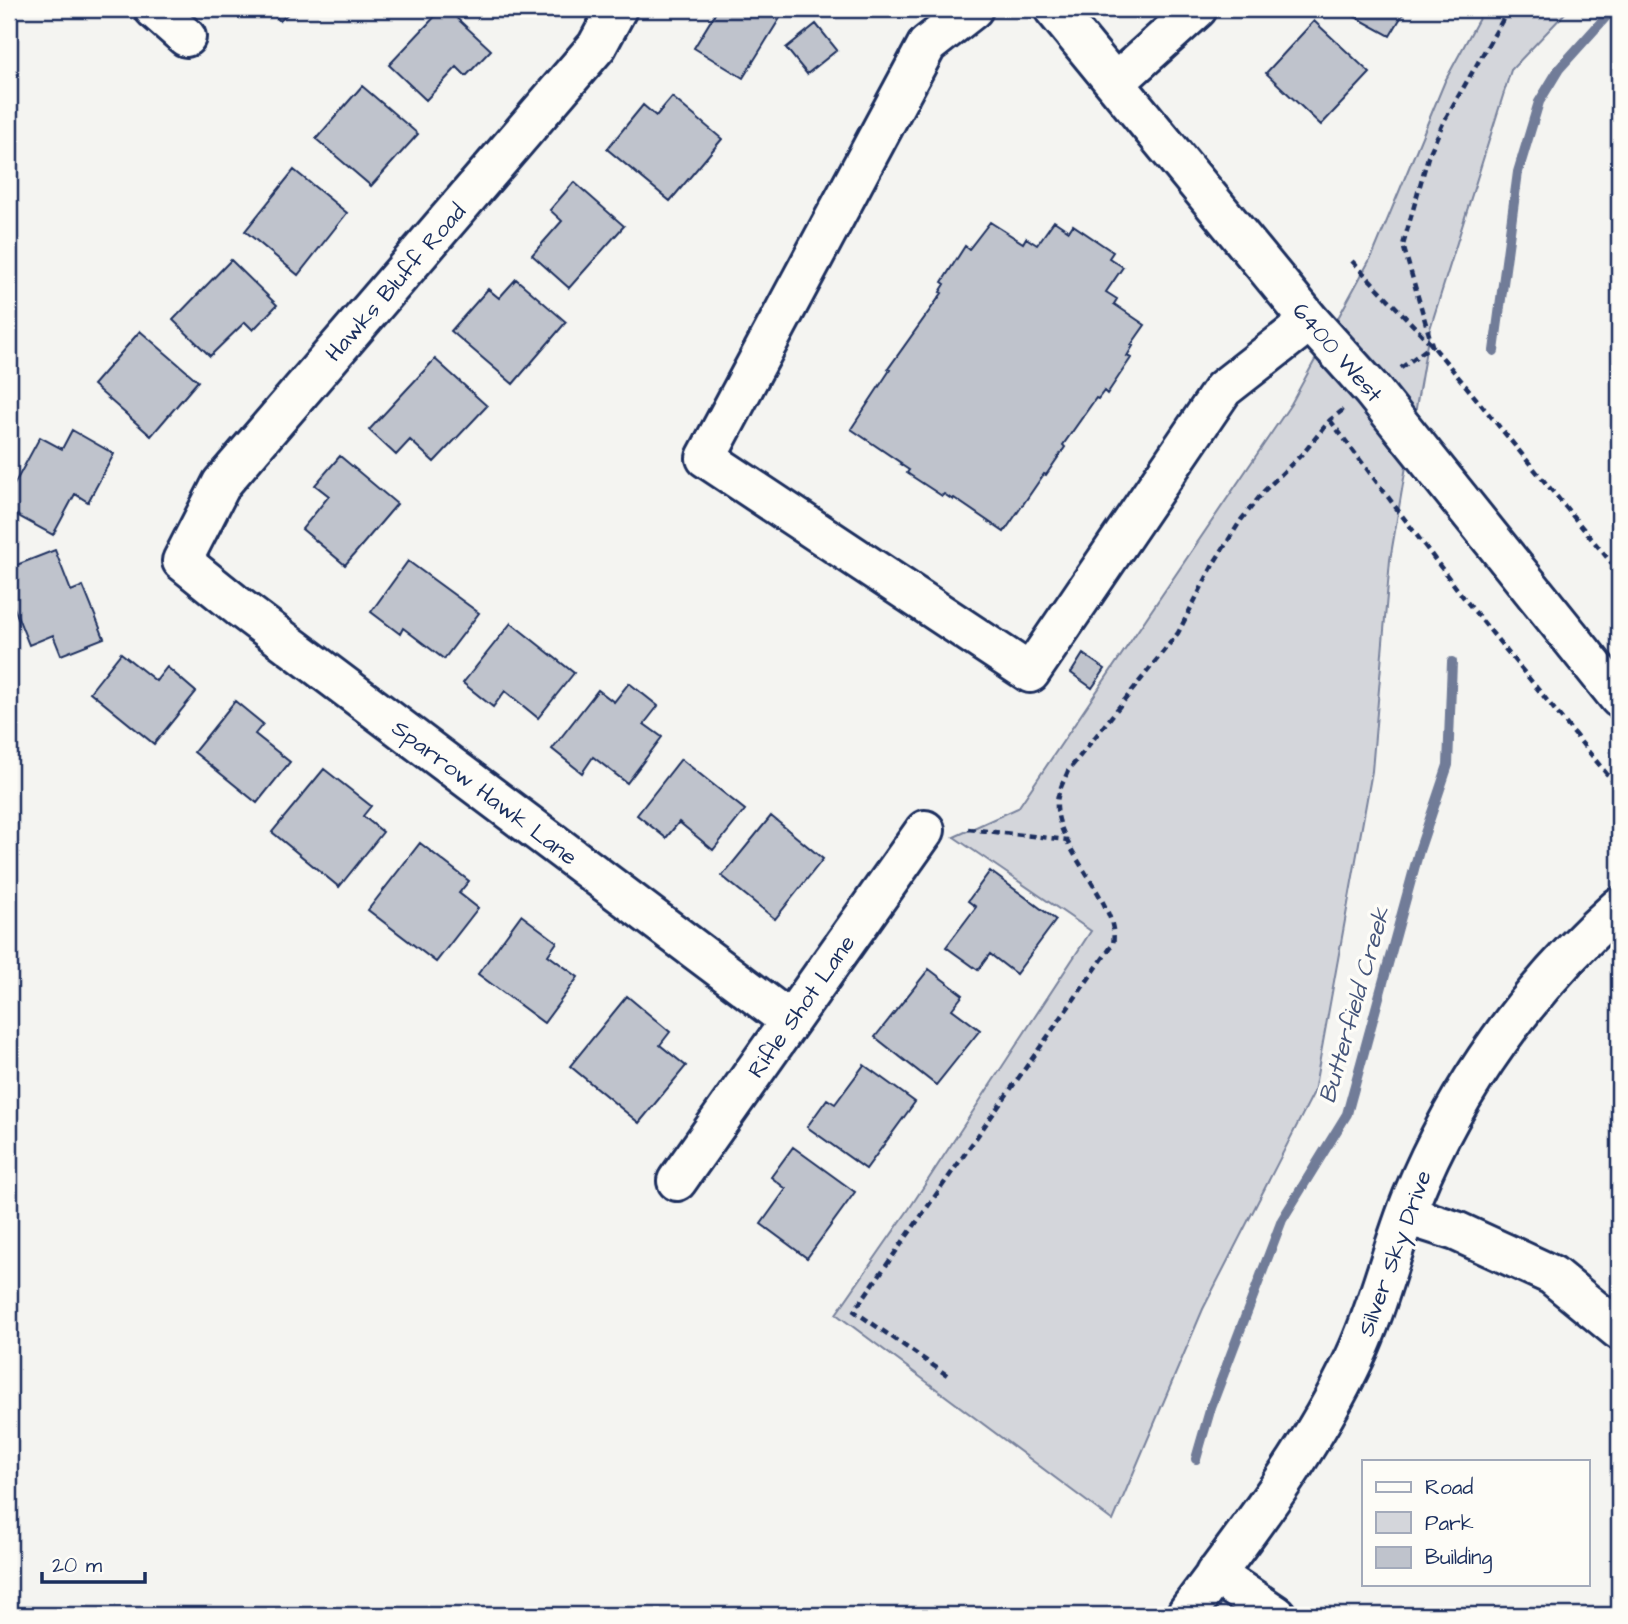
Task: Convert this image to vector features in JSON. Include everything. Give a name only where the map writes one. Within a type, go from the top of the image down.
[{"type":"street","points":[[154,9],[186,37]]},
{"type":"street","name":"Hawks Bluff Road","points":[[182,561],[222,483],[597,46],[617,9]]},
{"type":"street","points":[[973,9],[927,45],[706,458],[1030,673],[1223,389],[1310,321]]},
{"type":"street","name":"6400 West","points":[[1054,9],[1310,321],[1372,390],[1619,698]]},
{"type":"street","points":[[1115,83],[1198,9]]},
{"type":"street","name":"Sparrow Hawk Lane","points":[[182,561],[239,607],[790,1021]]},
{"type":"street","name":"Rifle Shot Lane","points":[[677,1181],[925,830]]},
{"type":"street","name":"Silver Sky Drive","points":[[1186,1613],[1278,1491],[1336,1395],[1373,1314],[1406,1216],[1427,1164],[1453,1113],[1483,1064],[1522,1010],[1566,959],[1619,907]]},
{"type":"street","points":[[1406,1216],[1455,1231],[1552,1275],[1616,1322]]},
{"type":"street","points":[[1216,1574],[1276,1615]]},
{"type":"path","points":[[1432,345],[1403,245],[1428,157],[1444,121],[1508,9]]},
{"type":"path","points":[[1352,261],[1432,345],[1619,572]]},
{"type":"path","points":[[947,1375],[854,1311],[1109,952],[1115,933],[1109,916],[1060,824],[1057,806],[1059,792],[1068,771],[1178,633],[1214,563],[1241,520],[1265,490],[1305,451],[1329,420],[1432,345]]},
{"type":"path","points":[[1329,420],[1467,602],[1619,789]]},
{"type":"path","points":[[968,829],[1068,840]]},
{"type":"green space","points":[[1484,9],[1569,9],[1511,70],[1429,332],[1390,560],[1372,771],[1314,1092],[1203,1309],[1113,1521],[836,1314],[909,1209],[1091,931],[954,837],[1018,808],[1291,404],[1374,252],[1445,81]]},
{"type":"building","points":[[268,9],[293,9],[280,21]]},
{"type":"building","points":[[442,9],[447,9],[491,50],[466,76],[457,67],[426,100],[389,65]]},
{"type":"building","points":[[711,9],[785,10],[743,78],[694,48],[716,12]]},
{"type":"building","points":[[1341,9],[1406,9],[1390,36]]},
{"type":"building","points":[[1314,21],[1370,73],[1321,125],[1266,73]]},
{"type":"building","points":[[816,24],[837,50],[807,74],[786,48]]},
{"type":"building","points":[[362,86],[418,134],[371,186],[316,139]]},
{"type":"building","points":[[672,97],[722,139],[670,201],[607,149],[643,105],[656,116]]},
{"type":"building","points":[[294,170],[347,213],[298,275],[245,231]]},
{"type":"building","points":[[574,182],[624,226],[569,288],[532,255],[562,221],[550,210]]},
{"type":"building","points":[[1054,221],[1069,231],[1073,225],[1113,252],[1109,258],[1123,267],[1106,292],[1117,299],[1114,304],[1145,325],[1131,345],[1133,346],[1127,356],[1131,358],[1107,394],[1104,391],[1096,398],[1046,475],[1044,474],[1004,532],[954,498],[953,500],[944,494],[942,496],[907,473],[909,470],[901,463],[851,429],[890,370],[888,369],[942,293],[940,292],[945,284],[942,282],[965,246],[969,249],[990,222],[1023,243],[1026,238],[1037,245]]},
{"type":"building","points":[[231,260],[277,305],[253,330],[245,322],[210,356],[173,320]]},
{"type":"building","points":[[516,279],[566,322],[513,384],[451,331],[488,289],[499,298]]},
{"type":"building","points":[[140,331],[198,381],[151,436],[93,385]]},
{"type":"building","points":[[435,359],[487,406],[434,462],[410,440],[396,455],[369,430]]},
{"type":"building","points":[[72,430],[114,454],[88,502],[75,494],[53,535],[9,511],[9,494],[40,437],[62,449]]},
{"type":"building","points":[[340,456],[397,504],[345,565],[302,529],[329,496],[315,485]]},
{"type":"building","points":[[55,550],[71,591],[83,586],[104,638],[61,655],[53,635],[29,645],[9,595],[9,568]]},
{"type":"building","points":[[408,561],[479,613],[444,659],[403,628],[400,634],[371,612]]},
{"type":"building","points":[[511,623],[574,673],[538,718],[505,691],[493,707],[463,683]]},
{"type":"building","points":[[121,653],[156,681],[167,667],[196,692],[154,744],[90,692]]},
{"type":"building","points":[[1083,654],[1105,669],[1092,688],[1071,673]]},
{"type":"building","points":[[629,683],[658,706],[644,724],[662,737],[627,783],[593,757],[582,773],[552,749],[598,690],[614,702]]},
{"type":"building","points":[[235,701],[263,724],[255,734],[290,762],[257,803],[194,752]]},
{"type":"building","points":[[681,759],[745,810],[713,850],[679,822],[666,838],[637,815]]},
{"type":"building","points":[[324,769],[371,806],[363,816],[383,832],[339,887],[272,832]]},
{"type":"building","points":[[771,816],[823,859],[775,919],[722,876]]},
{"type":"building","points":[[420,843],[469,881],[459,893],[478,908],[436,962],[368,910]]},
{"type":"building","points":[[990,871],[1056,920],[1016,974],[990,954],[978,970],[946,947],[976,907],[968,901]]},
{"type":"building","points":[[521,915],[557,942],[548,955],[578,977],[544,1023],[478,974]]},
{"type":"building","points":[[929,969],[963,995],[952,1009],[980,1030],[936,1085],[875,1037]]},
{"type":"building","points":[[627,996],[670,1032],[660,1045],[686,1066],[639,1123],[570,1066]]},
{"type":"building","points":[[864,1065],[915,1102],[866,1169],[807,1127],[827,1099],[835,1104]]},
{"type":"building","points":[[793,1147],[855,1192],[807,1258],[761,1224],[786,1189],[771,1177]]},
{"type":"waterway","name":"Butterfield Creek","points":[[1494,351],[1518,172],[1539,102],[1559,69],[1613,9]]},
{"type":"waterway","name":"Butterfield Creek","points":[[1196,1459],[1211,1407],[1282,1220],[1347,1114],[1419,851],[1448,765],[1452,662]]}]
